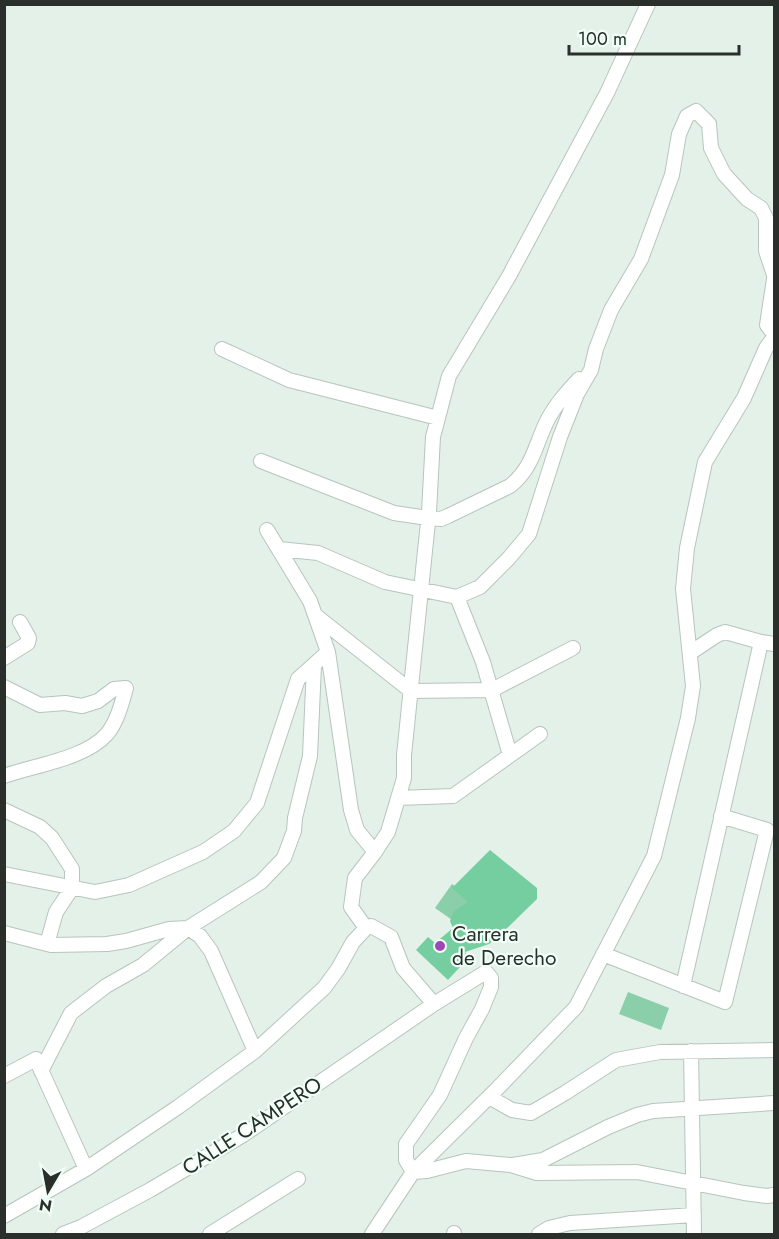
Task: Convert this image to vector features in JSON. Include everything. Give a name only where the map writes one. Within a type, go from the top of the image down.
[{"type":"street","points":[[366,928],[351,907],[352,892],[355,878],[388,832],[404,778],[404,755],[428,518],[432,437],[449,376],[509,276],[607,93],[648,4]]},
{"type":"street","points":[[279,549],[318,553],[385,582],[457,597],[480,587],[509,558],[529,534],[560,437],[577,394],[591,370],[596,349],[611,310],[641,259],[672,175],[679,134],[687,116],[696,111],[709,124],[711,148],[724,174],[747,199],[761,208],[766,218],[766,251],[774,277],[767,326],[774,336],[766,348],[744,398],[705,462],[687,548],[683,589],[693,686],[688,718],[654,856],[576,1007],[413,1172],[372,1234]]},
{"type":"street","points":[[222,349],[289,380],[438,418]]},
{"type":"street","points":[[261,461],[394,513],[441,519],[510,486],[519,479],[526,470],[547,421],[557,404],[592,364]]},
{"type":"street","points":[[267,530],[310,601],[328,652],[351,810],[357,830],[375,852]]},
{"type":"street","points":[[457,597],[483,662],[510,755]]},
{"type":"street","points":[[315,615],[411,691],[492,690],[573,648]]},
{"type":"street","points":[[4,658],[28,643],[29,638],[20,622]]},
{"type":"street","points":[[683,986],[721,816],[768,643],[725,632],[690,653]]},
{"type":"street","points":[[4,874],[95,892],[129,885],[203,852],[234,831],[256,803],[298,679],[328,652]]},
{"type":"street","points":[[41,1071],[71,1013],[106,986],[143,965],[188,928],[261,882],[284,858],[294,831],[310,756],[314,665]]},
{"type":"street","points":[[4,687],[40,705],[64,703],[82,706],[98,701],[114,689],[126,688],[117,717],[106,735],[89,748],[68,758],[4,776]]},
{"type":"street","points":[[398,798],[453,796],[540,734]]},
{"type":"street","points":[[4,810],[40,827],[52,838],[72,869],[72,888],[56,912],[47,944]]},
{"type":"street","points":[[603,954],[725,1002],[767,830],[721,816]]},
{"type":"street","points":[[4,1216],[86,1169],[178,1107],[255,1051],[324,988],[353,942],[366,928],[371,926],[391,938],[403,968],[434,1004]]},
{"type":"street","points":[[4,933],[51,945],[107,944],[126,942],[169,929],[188,928],[200,936],[211,951],[255,1051]]},
{"type":"street","name":"CALLE CAMPERO","points":[[63,1234],[81,1227],[150,1190],[243,1135],[434,1004],[486,972],[490,978],[491,987],[482,1009],[440,1095],[406,1144],[406,1160],[413,1172]]},
{"type":"street","points":[[489,1097],[512,1110],[531,1113],[616,1060],[660,1052],[774,1050]]},
{"type":"street","points":[[690,1052],[694,1234]]},
{"type":"street","points":[[4,1076],[36,1059],[86,1169]]},
{"type":"street","points":[[511,1165],[543,1160],[637,1114],[774,1103]]},
{"type":"street","points":[[413,1172],[427,1171],[466,1161],[511,1165],[537,1173],[637,1172],[744,1193],[774,1195]]},
{"type":"street","points":[[210,1234],[298,1179]]},
{"type":"street","points":[[539,1234],[549,1228],[570,1222],[694,1215]]},
{"type":"green space","points":[[452,884],[492,911],[475,936],[435,908]]},
{"type":"green space","points":[[628,992],[669,1008],[661,1030],[619,1014]]},
{"type":"building","points":[[490,850],[537,888],[537,899],[502,933],[498,929],[494,940],[489,944],[465,952],[470,959],[448,980],[416,950],[428,937],[435,943],[453,928],[450,921],[454,911],[468,902],[452,888]]},
{"type":"place","name":"Carrera de Derecho","points":[[440,946]]}]
